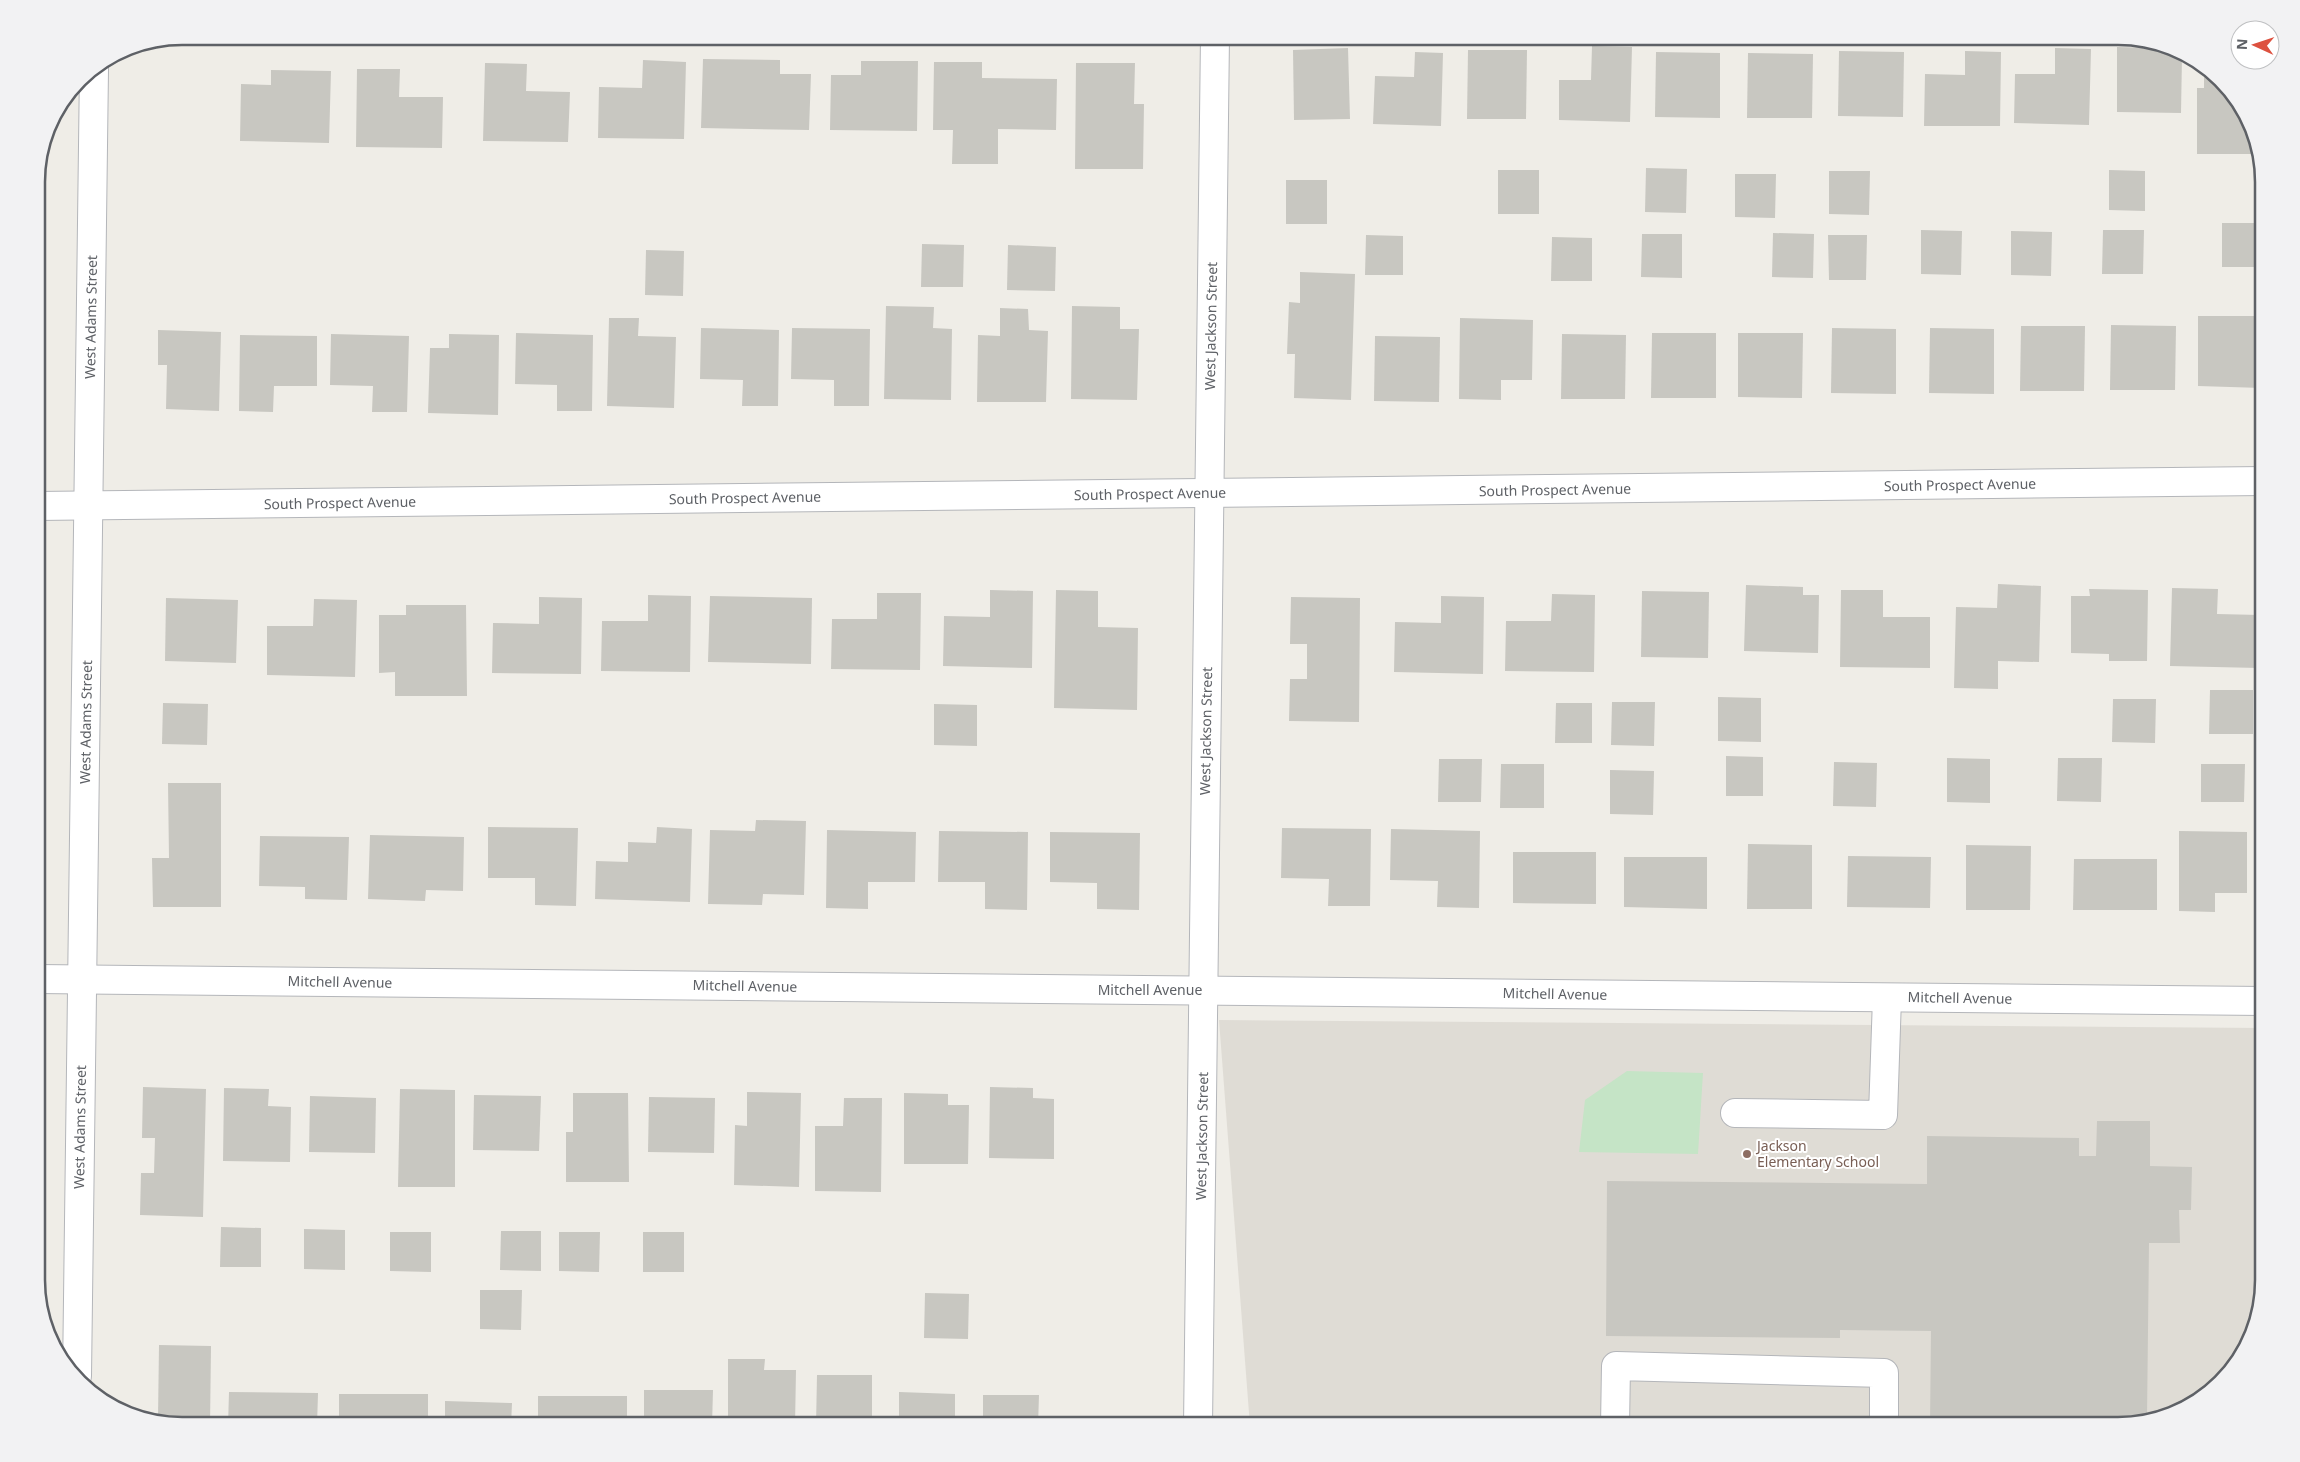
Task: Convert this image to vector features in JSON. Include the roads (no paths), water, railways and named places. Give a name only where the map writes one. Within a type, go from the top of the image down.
[{"type":"street","name":"West Jackson Street","points":[[1198,1417],[1215,45]]},
{"type":"street","name":"West Adams Street","points":[[77,1368],[94,78]]},
{"type":"street","name":"South Prospect Avenue","points":[[45,506],[2255,482]]},
{"type":"street","name":"Mitchell Avenue","points":[[45,979],[2255,1002]]},
{"type":"street","points":[[1735,1113],[1883,1115],[1887,998]]},
{"type":"street","points":[[1615,1417],[1616,1366],[1884,1373],[1884,1417]]},
{"type":"place","name":"Jackson Elementary School","points":[[1747,1154]]}]
